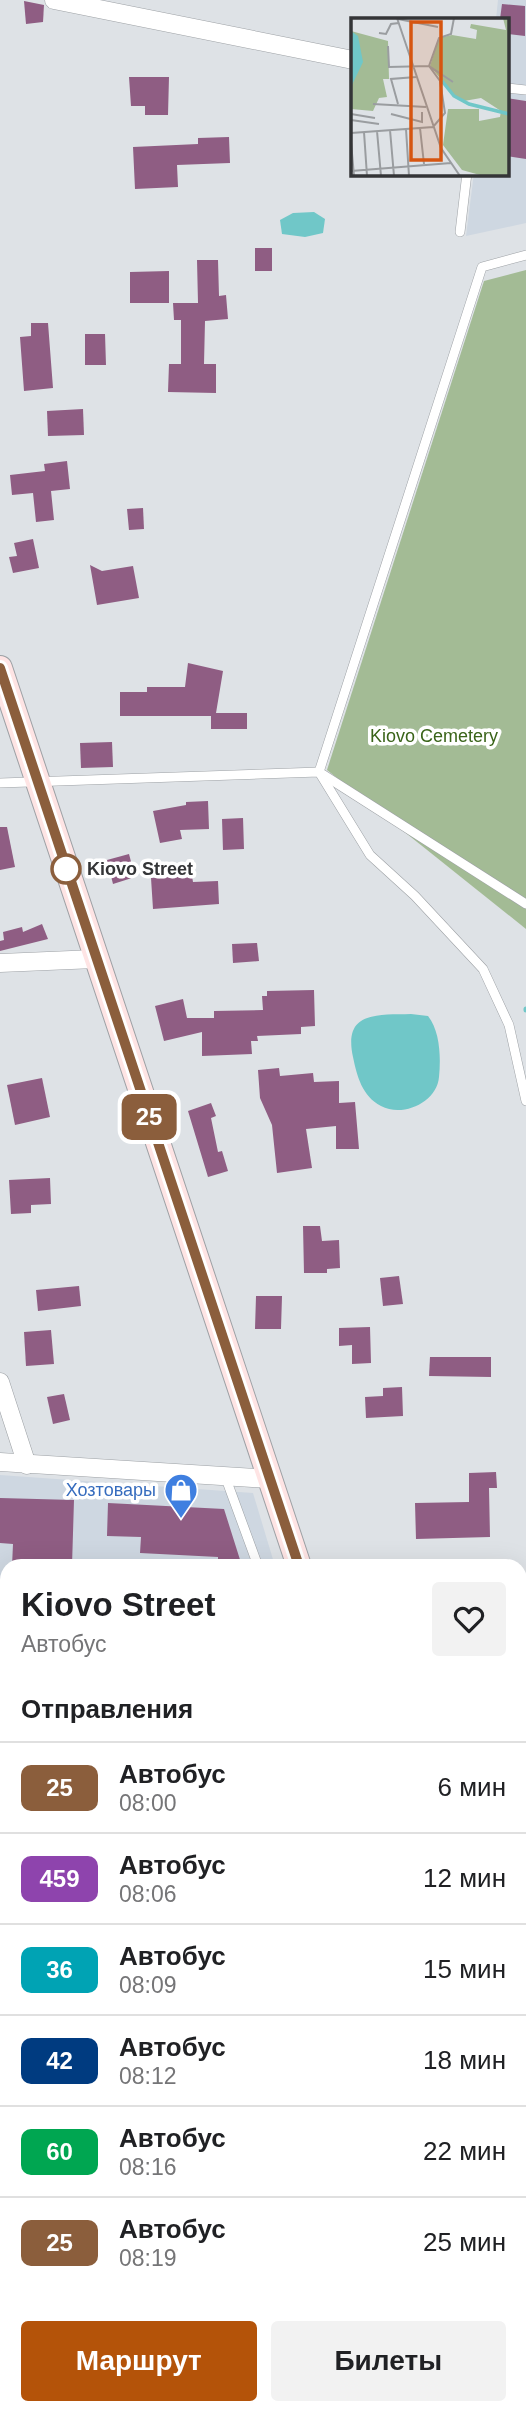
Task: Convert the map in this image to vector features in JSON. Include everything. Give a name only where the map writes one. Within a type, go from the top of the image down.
[{"type":"main road","points":[[0,668],[297,1559]]},
{"type":"street","points":[[54,0],[351,60]]},
{"type":"street","points":[[0,963],[95,959]]},
{"type":"street","points":[[0,1382],[27,1465]]},
{"type":"street","points":[[0,1462],[270,1479]]},
{"type":"lane","points":[[508,88],[526,90]]},
{"type":"lane","points":[[460,232],[467,175]]},
{"type":"lane","points":[[526,255],[482,267],[319,772],[370,855],[415,896],[483,969],[509,1025],[526,1101]]},
{"type":"lane","points":[[0,783],[319,772],[526,904]]},
{"type":"lane","points":[[225,1476],[255,1559]]},
{"type":"shaded area","points":[[498,0],[526,0],[526,223],[466,236],[474,175],[508,175],[508,18],[496,18]]},
{"type":"shaded area","points":[[0,1475],[253,1493],[273,1559],[0,1559]]},
{"type":"green space","name":"Kiovo Cemetery","points":[[526,270],[526,929],[327,770],[484,281]]},
{"type":"water","points":[[314,212],[325,219],[323,233],[305,237],[282,234],[280,220],[293,213]]},
{"type":"water","points":[[375,1016],[428,1016],[432,1022],[439,1045],[439,1077],[437,1086],[426,1100],[408,1109],[390,1109],[375,1102],[361,1085],[353,1057],[353,1031],[358,1023]]},
{"type":"building","points":[[24,1],[44,5],[43,22],[26,24]]},
{"type":"building","points":[[502,4],[525,6],[525,36],[508,34],[508,18],[500,18]]},
{"type":"building","points":[[129,77],[169,77],[168,115],[145,115],[145,106],[131,106]]},
{"type":"building","points":[[508,98],[526,101],[526,159],[508,156]]},
{"type":"building","points":[[229,137],[230,163],[177,165],[178,187],[135,189],[133,147],[198,144],[198,138]]},
{"type":"building","points":[[255,248],[272,248],[272,271],[255,271]]},
{"type":"building","points":[[197,260],[218,260],[219,296],[226,295],[228,319],[205,321],[204,364],[216,364],[216,393],[168,392],[169,364],[181,364],[181,320],[174,320],[173,303],[198,303]]},
{"type":"building","points":[[169,271],[169,303],[130,303],[130,272]]},
{"type":"building","points":[[31,323],[48,323],[53,388],[24,391],[20,337],[31,336]]},
{"type":"building","points":[[85,334],[105,334],[106,365],[85,365]]},
{"type":"building","points":[[83,409],[84,435],[48,436],[47,411]]},
{"type":"building","points":[[67,461],[70,489],[51,491],[54,520],[36,522],[33,493],[12,495],[10,475],[45,471],[44,464]]},
{"type":"building","points":[[143,508],[144,529],[129,530],[127,509]]},
{"type":"building","points":[[33,539],[39,568],[13,573],[9,557],[17,556],[14,543]]},
{"type":"building","points":[[90,565],[102,571],[133,566],[139,598],[97,605]]},
{"type":"building","points":[[188,663],[223,671],[216,713],[247,713],[247,729],[211,729],[211,716],[120,716],[120,692],[147,692],[147,687],[185,687]]},
{"type":"building","points":[[112,742],[113,767],[81,768],[80,743]]},
{"type":"building","points":[[208,801],[209,829],[180,830],[182,839],[160,843],[153,811],[186,805],[186,802]]},
{"type":"building","points":[[243,818],[244,849],[223,850],[222,819]]},
{"type":"building","points":[[0,827],[7,827],[15,867],[0,870]]},
{"type":"building","points":[[129,854],[135,877],[113,884],[107,860]]},
{"type":"building","points":[[192,876],[193,882],[218,881],[219,904],[153,909],[151,878]]},
{"type":"building","points":[[42,924],[48,939],[0,951],[0,941],[4,940],[3,932],[22,927],[23,932]]},
{"type":"building","points":[[257,943],[259,961],[233,963],[232,944]]},
{"type":"building","points":[[314,990],[315,1026],[301,1027],[301,1034],[257,1036],[258,1041],[251,1041],[252,1054],[202,1056],[202,1032],[164,1041],[155,1006],[183,999],[187,1018],[214,1018],[214,1011],[263,1010],[262,996],[267,996],[267,991]]},
{"type":"building","points":[[279,1068],[280,1076],[313,1073],[314,1082],[339,1081],[339,1103],[355,1102],[359,1149],[336,1149],[336,1126],[306,1129],[312,1168],[277,1173],[272,1125],[260,1098],[258,1070]]},
{"type":"building","points":[[42,1078],[50,1117],[15,1125],[7,1085]]},
{"type":"building","points":[[211,1103],[216,1116],[211,1118],[218,1152],[222,1151],[228,1171],[208,1177],[188,1111]]},
{"type":"building","points":[[50,1178],[51,1204],[31,1205],[31,1213],[11,1214],[9,1180]]},
{"type":"building","points":[[303,1226],[320,1226],[322,1241],[339,1240],[340,1268],[327,1269],[327,1273],[304,1273]]},
{"type":"building","points":[[399,1276],[403,1304],[383,1306],[380,1278]]},
{"type":"building","points":[[79,1286],[81,1306],[38,1311],[36,1290]]},
{"type":"building","points":[[256,1296],[282,1296],[281,1329],[255,1329]]},
{"type":"building","points":[[370,1327],[371,1363],[352,1364],[352,1345],[339,1346],[339,1328]]},
{"type":"building","points":[[51,1330],[54,1364],[26,1366],[24,1332]]},
{"type":"building","points":[[430,1357],[491,1357],[491,1377],[429,1376]]},
{"type":"building","points":[[402,1387],[403,1416],[366,1418],[365,1397],[383,1396],[383,1388]]},
{"type":"building","points":[[64,1394],[70,1420],[53,1424],[47,1397]]},
{"type":"building","points":[[496,1472],[497,1488],[489,1488],[490,1537],[416,1539],[415,1503],[469,1502],[469,1473]]},
{"type":"building","points":[[0,1498],[74,1500],[72,1559],[12,1559],[13,1544],[0,1543]]},
{"type":"building","points":[[108,1503],[224,1509],[240,1559],[140,1553],[141,1537],[107,1536]]},
{"type":"bus line","name":"25","points":[[0,668],[297,1559]]},
{"type":"place","name":"Kiovo Street","points":[[66,869]]},
{"type":"place","name":"Хозтовары","points":[[181,1520]]}]
